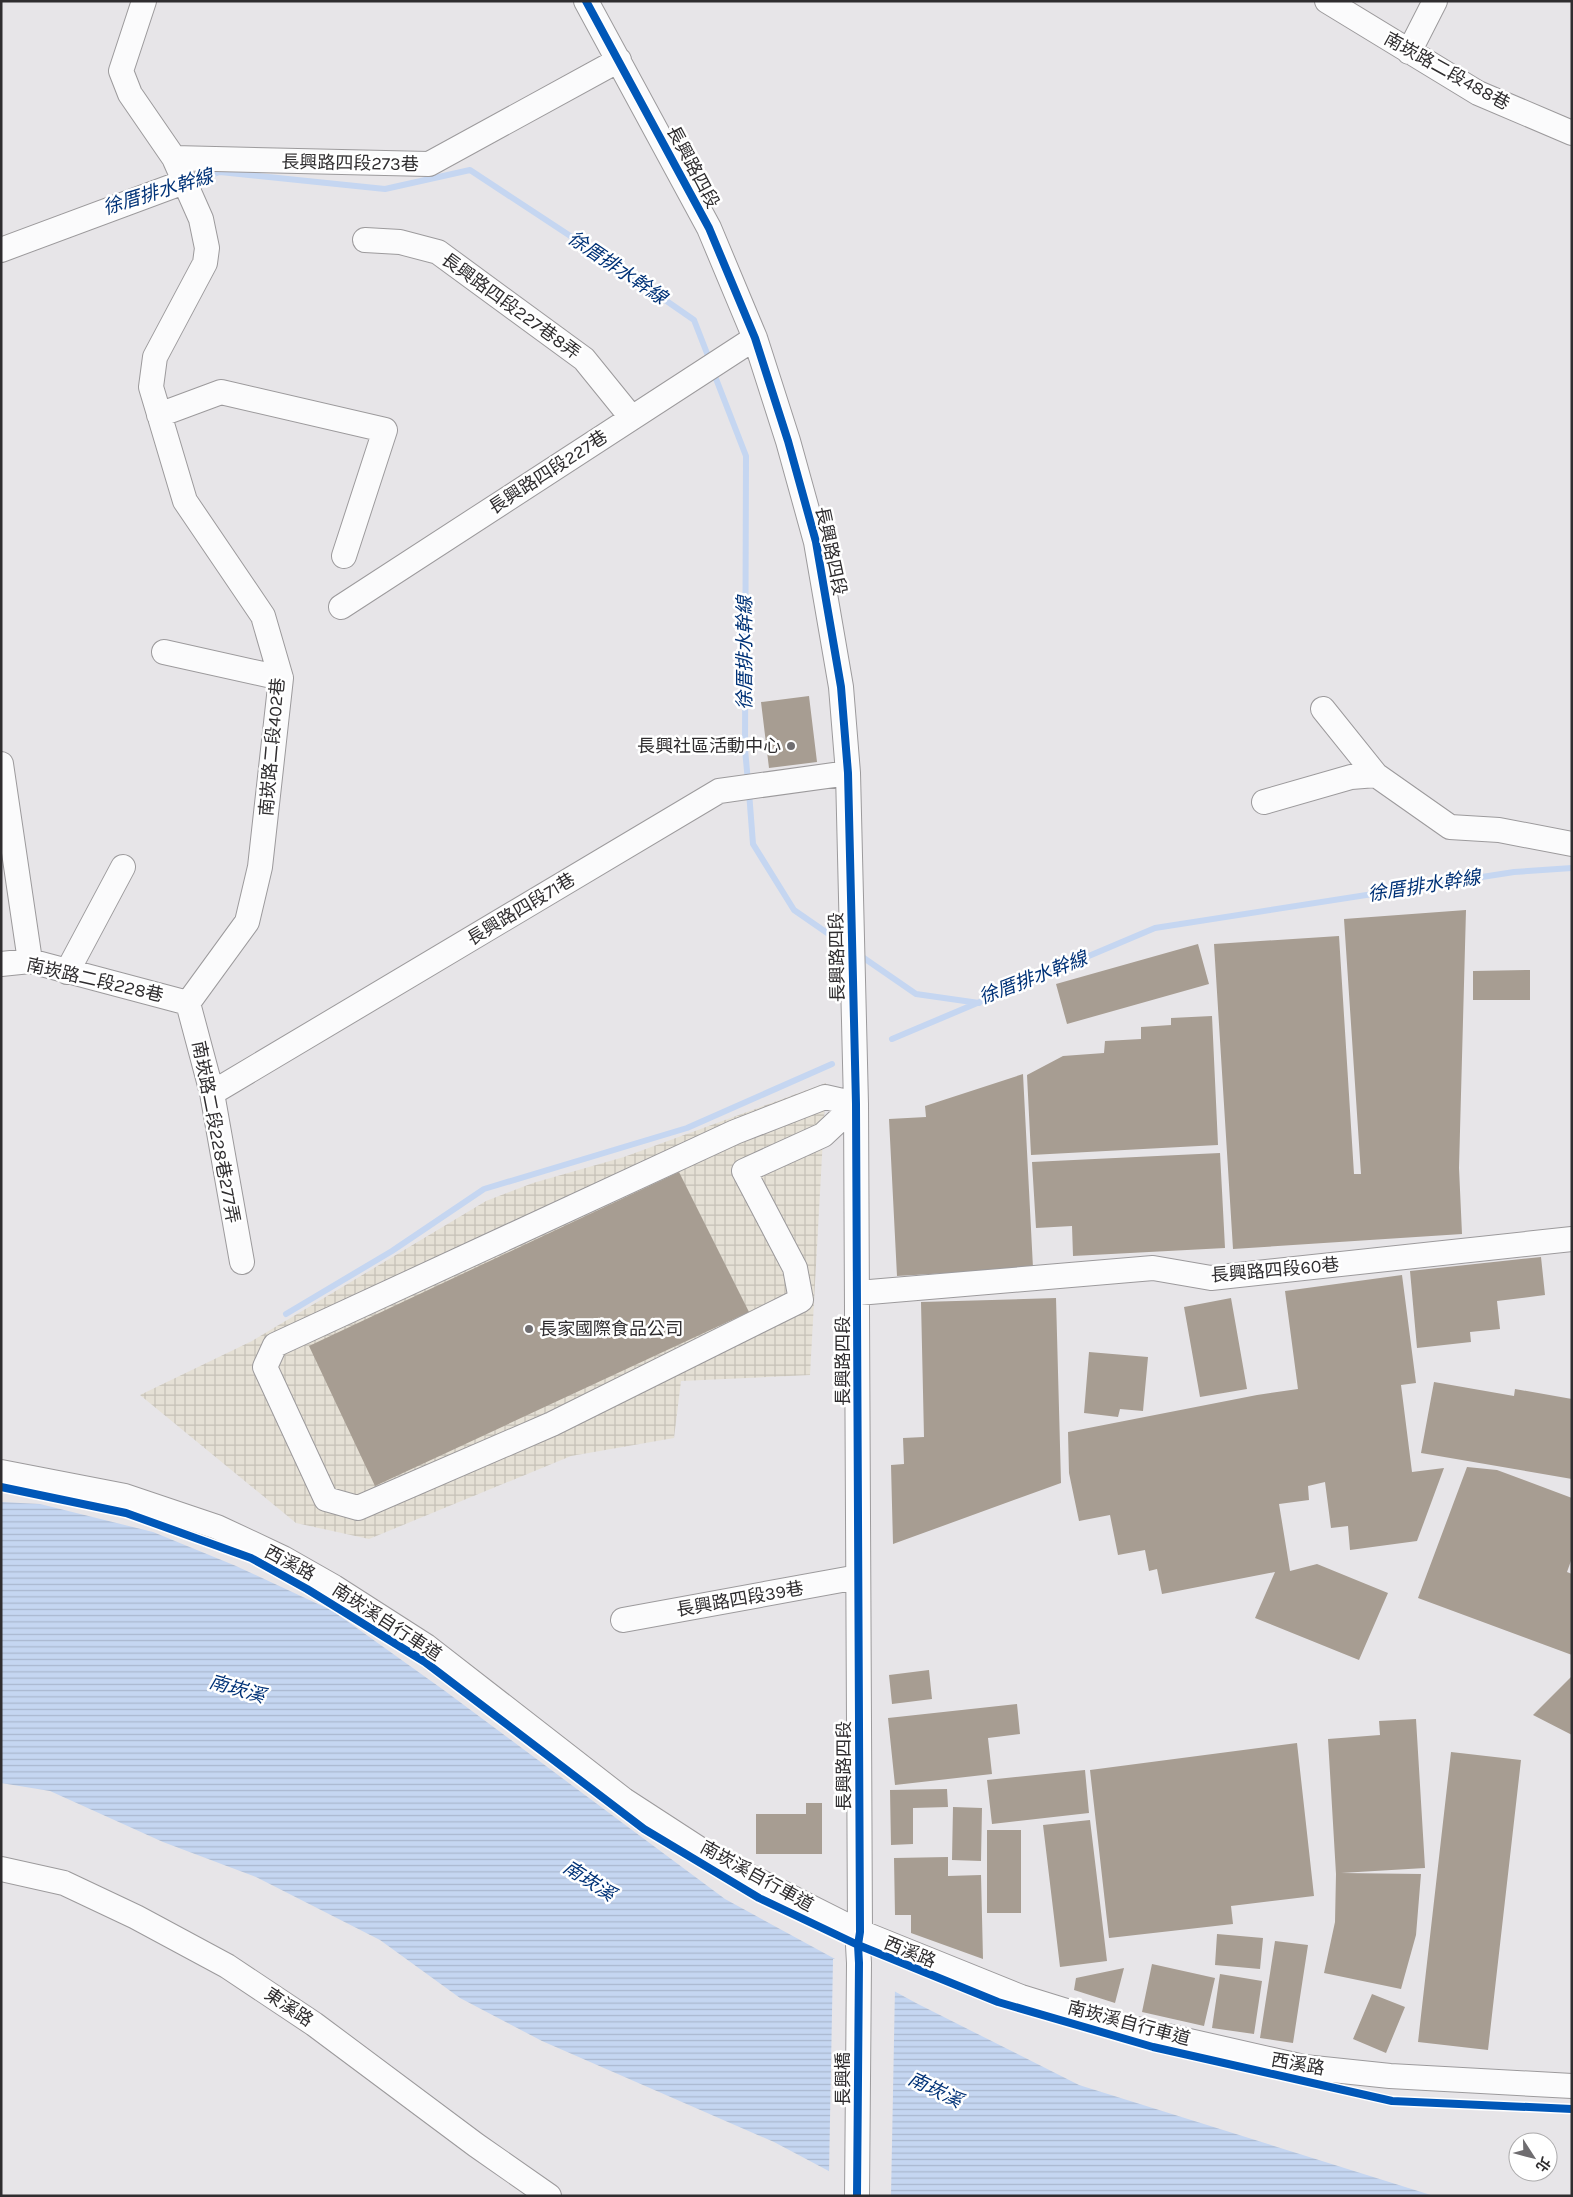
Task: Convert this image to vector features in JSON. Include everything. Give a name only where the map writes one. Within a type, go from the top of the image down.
[{"type":"street","name":"南崁路二段402巷","points":[[144,1],[121,71],[130,94],[174,158],[201,219],[207,248],[205,263],[155,357],[151,387],[184,501],[263,616],[281,678],[260,867],[247,922],[188,1002]]},
{"type":"street","name":"長興路四段","points":[[586,1],[709,228],[755,338],[788,441],[816,542],[841,686],[848,773],[856,1104],[859,1963]]},
{"type":"street","name":"南崁路二段488巷","points":[[1327,1],[1478,92],[1572,134]]},
{"type":"street","points":[[1409,52],[1435,1]]},
{"type":"street","name":"長興路四段273巷","points":[[174,158],[429,164],[619,60]]},
{"type":"street","points":[[1,250],[184,182]]},
{"type":"street","name":"長興路四段227巷8弄","points":[[365,240],[400,242],[438,252],[584,359],[632,417]]},
{"type":"street","name":"長興路四段227巷","points":[[341,607],[755,338]]},
{"type":"street","points":[[159,415],[221,392],[385,430],[344,556]]},
{"type":"street","points":[[164,652],[281,678]]},
{"type":"street","points":[[1323,710],[1376,775],[1450,827],[1499,830],[1572,844]]},
{"type":"street","points":[[1,764],[30,961]]},
{"type":"street","name":"長興路四段71巷","points":[[212,1093],[718,791],[848,773]]},
{"type":"street","points":[[1264,802],[1351,777],[1376,775]]},
{"type":"street","points":[[67,972],[123,867]]},
{"type":"street","name":"南崁路二段228巷","points":[[1,964],[30,961],[188,1002]]},
{"type":"street","name":"南崁路二段228巷277弄","points":[[188,1002],[212,1093],[242,1262]]},
{"type":"street","points":[[724,1138],[744,1171],[795,1268],[801,1300],[552,1424],[358,1508],[326,1499],[265,1367],[275,1344],[724,1138],[825,1097],[856,1104]]},
{"type":"street","points":[[744,1171],[823,1134],[856,1104]]},
{"type":"street","name":"長興路四段60巷","points":[[858,1293],[1153,1268],[1211,1278],[1572,1239]]},
{"type":"street","name":"西溪路","points":[[1,1472],[125,1496],[217,1527],[283,1558],[334,1587],[426,1646],[624,1800],[704,1852],[860,1932],[1021,1997],[1064,2012],[1304,2067],[1390,2076],[1572,2086]]},
{"type":"street","name":"長興路四段39巷","points":[[622,1620],[858,1577]]},
{"type":"street","name":"東溪路","points":[[1,1869],[64,1883],[136,1917],[228,1966],[314,2024],[476,2145],[549,2196]]},
{"type":"street","name":"長興橋","points":[[857,2196],[859,1963]]},
{"type":"shaded area","name":"長家國際食品公司","points":[[826,1083],[810,1375],[681,1381],[674,1438],[571,1456],[369,1539],[296,1523],[140,1395],[252,1341],[486,1201],[533,1183],[624,1157]]},
{"type":"water","name":"南崁溪","points":[[1,1502],[40,1504],[153,1532],[236,1566],[333,1611],[445,1691],[725,1899],[916,2003],[1079,2085],[1434,2196],[876,2196],[774,2142],[542,2041],[460,1998],[380,1940],[256,1877],[163,1842],[50,1791],[1,1783]]},
{"type":"pier","points":[[833,1959],[841,1959],[895,1988],[891,2196],[871,2196],[829,2174]]},
{"type":"building","name":"長興社區活動中心","points":[[809,696],[817,762],[769,768],[761,702]]},
{"type":"building","points":[[1466,910],[1459,1168],[1462,1234],[1233,1249],[1214,944],[1339,936],[1354,1174],[1361,1174],[1344,919]]},
{"type":"building","points":[[1198,944],[1209,984],[1067,1024],[1056,984]]},
{"type":"building","points":[[1530,970],[1530,1000],[1473,1000],[1473,971]]},
{"type":"building","points":[[1212,1016],[1218,1145],[1031,1155],[1027,1075],[1063,1056],[1104,1053],[1105,1041],[1141,1039],[1141,1027],[1171,1025],[1171,1018]]},
{"type":"building","points":[[1023,1074],[1033,1268],[897,1276],[889,1119],[926,1117],[925,1106]]},
{"type":"building","points":[[1220,1153],[1225,1248],[1073,1256],[1072,1226],[1036,1228],[1032,1162]]},
{"type":"building","name":"長家國際食品公司","points":[[679,1172],[749,1312],[375,1486],[309,1346]]},
{"type":"building","points":[[1541,1257],[1545,1295],[1497,1301],[1500,1329],[1470,1332],[1471,1342],[1417,1348],[1410,1271]]},
{"type":"building","points":[[1402,1275],[1416,1383],[1401,1385],[1412,1472],[1444,1468],[1417,1541],[1350,1550],[1348,1526],[1331,1528],[1325,1482],[1308,1486],[1309,1500],[1279,1504],[1290,1571],[1317,1564],[1388,1593],[1359,1660],[1255,1618],[1275,1572],[1162,1594],[1157,1569],[1149,1571],[1145,1550],[1118,1555],[1110,1515],[1079,1521],[1069,1473],[1068,1432],[1257,1395],[1298,1389],[1285,1291]]},
{"type":"building","points":[[1056,1298],[1061,1483],[893,1544],[891,1465],[904,1464],[903,1438],[924,1437],[921,1302]]},
{"type":"building","points":[[1231,1298],[1247,1389],[1200,1397],[1184,1307]]},
{"type":"building","points":[[1089,1352],[1148,1357],[1143,1411],[1120,1409],[1118,1417],[1084,1413]]},
{"type":"building","points":[[1434,1382],[1514,1396],[1515,1389],[1572,1399],[1572,1479],[1421,1453]]},
{"type":"building","points":[[1467,1467],[1497,1470],[1572,1498],[1572,1558],[1567,1572],[1572,1574],[1572,1655],[1418,1598]]},
{"type":"building","points":[[929,1670],[932,1699],[892,1704],[889,1675]]},
{"type":"building","points":[[1572,1676],[1572,1735],[1533,1715]]},
{"type":"building","points":[[1017,1704],[1020,1734],[988,1738],[992,1774],[895,1785],[888,1718]]},
{"type":"building","points":[[1416,1719],[1425,1868],[1341,1873],[1421,1874],[1416,1935],[1401,1989],[1324,1973],[1335,1922],[1336,1874],[1328,1739],[1380,1735],[1379,1721]]},
{"type":"building","points":[[1297,1743],[1314,1896],[1231,1906],[1233,1924],[1109,1938],[1090,1770]]},
{"type":"building","points":[[1451,1752],[1521,1760],[1488,2050],[1418,2042]]},
{"type":"building","points":[[1085,1770],[1089,1813],[992,1824],[987,1780]]},
{"type":"building","points":[[947,1789],[948,1807],[913,1808],[913,1844],[891,1845],[890,1790]]},
{"type":"building","points":[[806,1803],[822,1803],[822,1854],[756,1854],[756,1814],[806,1814]]},
{"type":"building","points":[[953,1807],[982,1808],[981,1861],[952,1860]]},
{"type":"building","points":[[1090,1820],[1107,1961],[1060,1967],[1043,1825]]},
{"type":"building","points":[[987,1830],[1021,1830],[1021,1913],[987,1913]]},
{"type":"building","points":[[948,1857],[948,1876],[981,1875],[983,1959],[911,1933],[911,1915],[895,1915],[894,1858]]},
{"type":"building","points":[[1217,1934],[1263,1938],[1260,1969],[1215,1965]]},
{"type":"building","points":[[1275,1941],[1308,1945],[1293,2043],[1260,2038]]},
{"type":"building","points":[[1152,1964],[1215,1978],[1204,2026],[1142,2012]]},
{"type":"building","points":[[1124,1968],[1115,2003],[1074,1990],[1076,1978]]},
{"type":"building","points":[[1220,1974],[1262,1981],[1254,2034],[1212,2028]]},
{"type":"building","points":[[1372,1994],[1405,2007],[1386,2053],[1353,2039]]},
{"type":"waterway","name":"徐厝排水幹線","points":[[188,182],[220,172],[385,189],[470,170],[694,320],[710,361]]},
{"type":"waterway","name":"徐厝排水幹線","points":[[713,371],[746,456],[745,749],[748,782]]},
{"type":"waterway","name":"徐厝排水幹線","points":[[749,792],[753,844],[794,910],[846,946]]},
{"type":"waterway","name":"徐厝排水幹線","points":[[892,1039],[1155,928],[1514,872],[1572,868]]},
{"type":"waterway","name":"徐厝排水幹線","points":[[858,954],[916,994],[979,1003]]},
{"type":"waterway","points":[[286,1314],[392,1251],[484,1189],[687,1128],[832,1064]]},
{"type":"cycle path","points":[[586,1],[709,228],[755,338],[788,441],[816,542],[841,687],[848,773],[856,1104],[860,1932],[858,1945],[857,2196]]},
{"type":"cycle path","name":"南崁溪自行車道","points":[[1,1487],[126,1513],[251,1558],[307,1589],[425,1662],[644,1829],[759,1898],[858,1945],[998,2002],[1153,2047],[1392,2101],[1572,2109]]},
{"type":"place","name":"長興社區活動中心","points":[[791,746]]},
{"type":"place","name":"長家國際食品公司","points":[[529,1329]]}]
